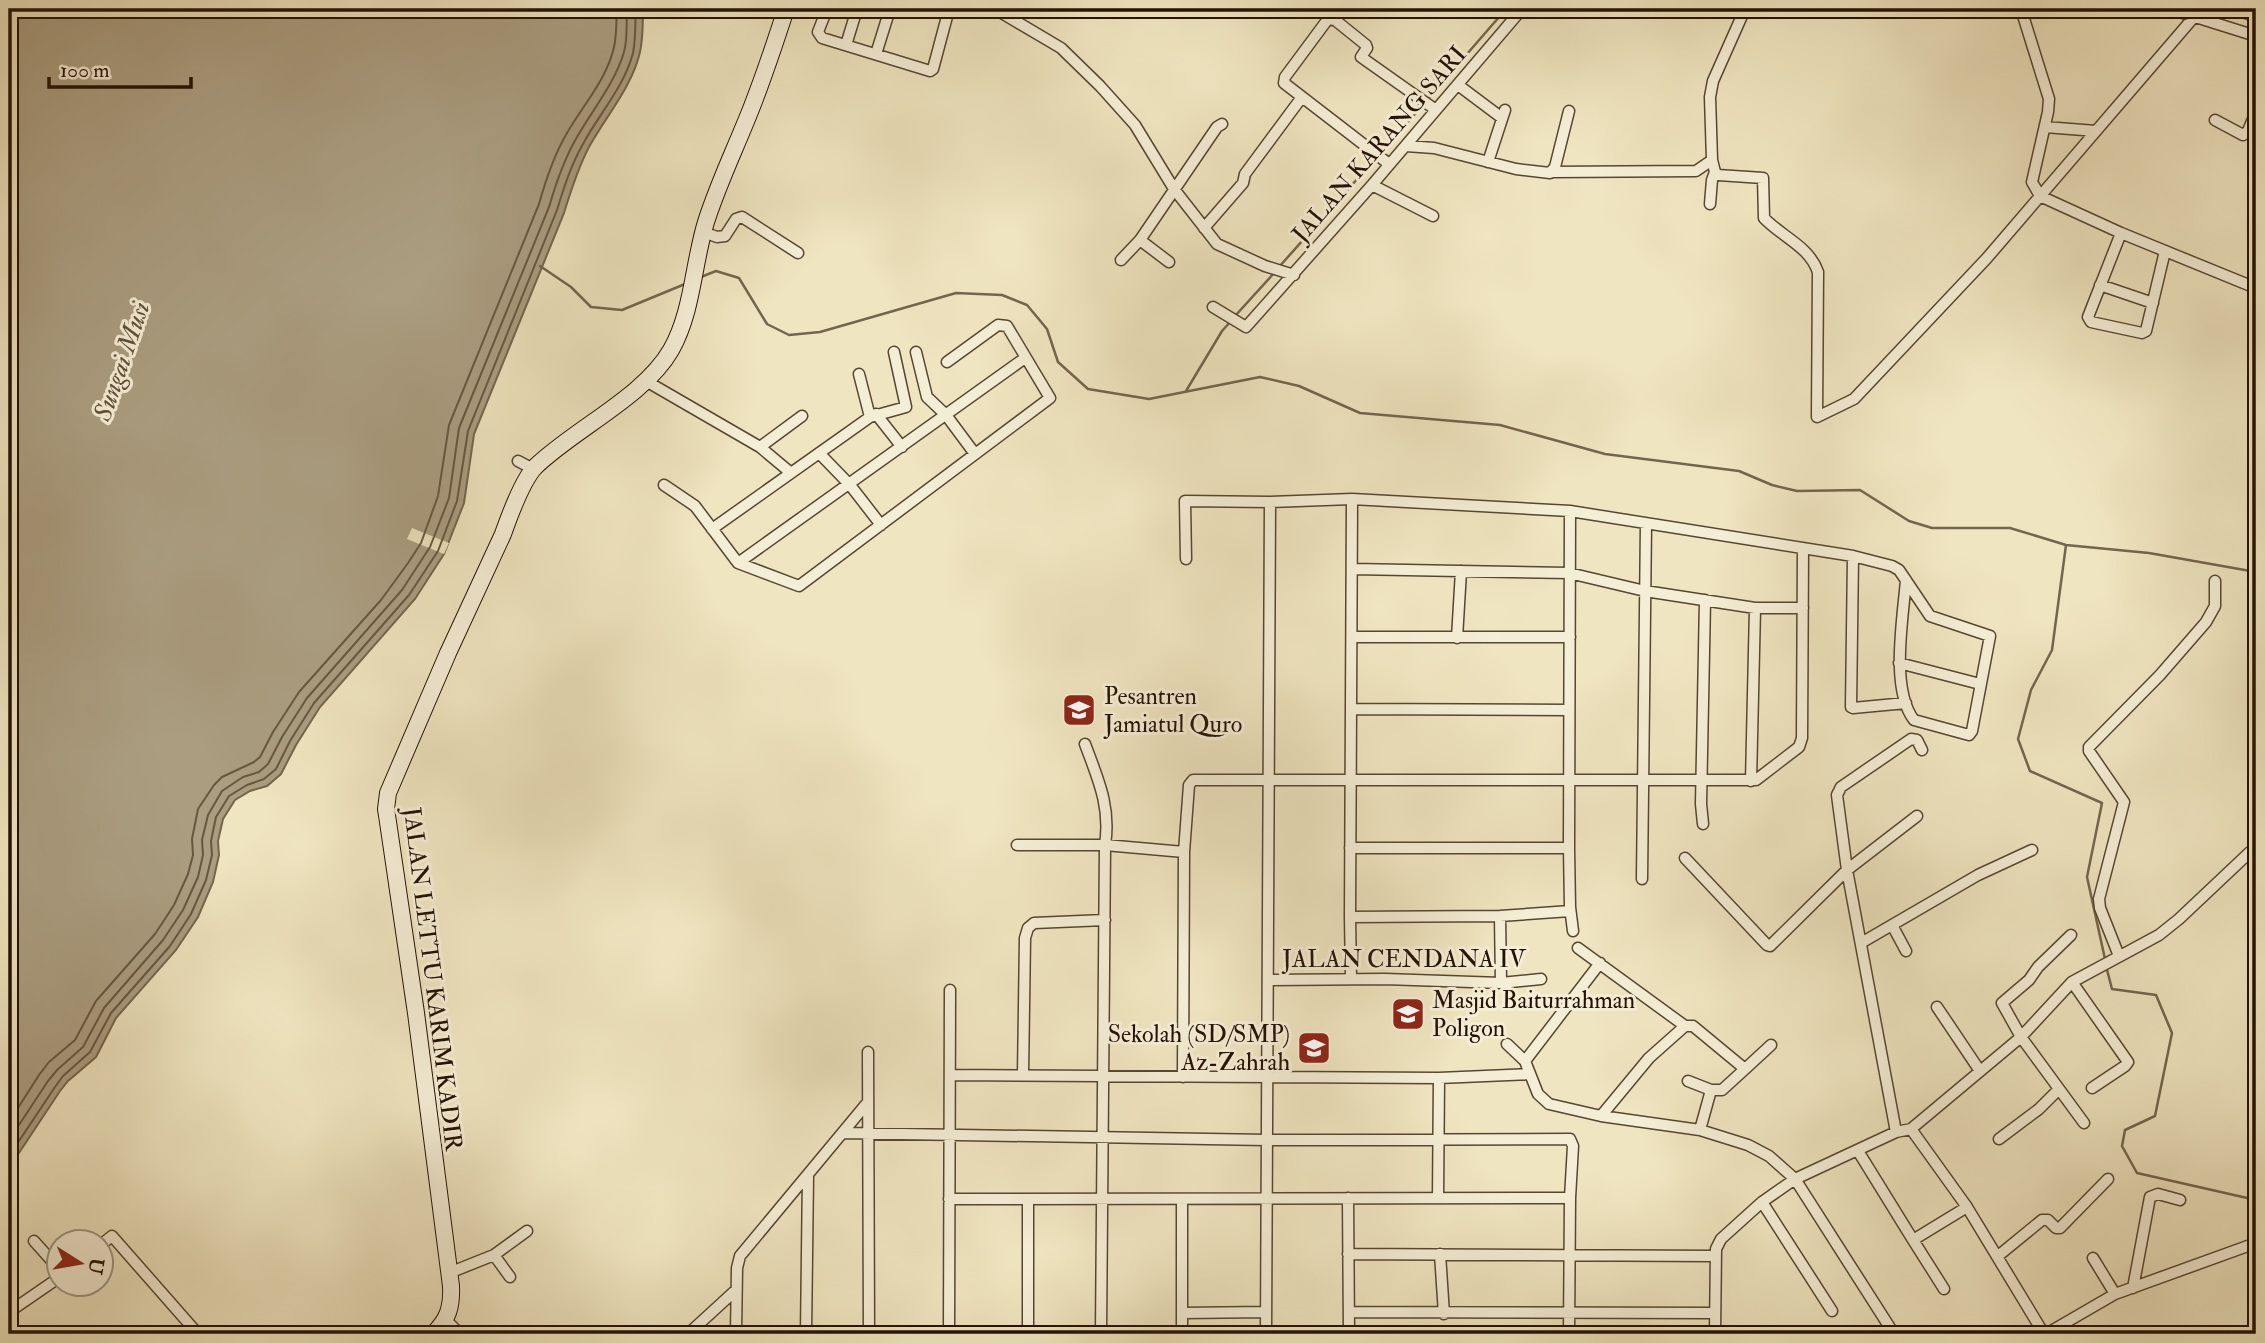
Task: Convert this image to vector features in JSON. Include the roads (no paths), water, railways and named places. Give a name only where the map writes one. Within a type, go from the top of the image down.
[{"type":"street","name":"JALAN LETTU KARIM KADIR","points":[[446,1320],[451,1302],[449,1273],[416,1013],[388,822],[387,801],[391,783],[510,514],[533,469],[646,381],[670,352],[689,301],[701,239],[721,181],[763,79],[786,9]]},
{"type":"street","points":[[827,9],[819,35],[822,38],[930,71],[933,70],[949,9]]},
{"type":"street","points":[[846,45],[858,9]]},
{"type":"street","points":[[876,54],[890,9]]},
{"type":"street","points":[[995,9],[1061,48],[1100,86],[1135,125],[1174,189],[1220,248],[1289,274]]},
{"type":"street","name":"JALAN KARANG SARI","points":[[1213,307],[1246,327],[1289,274],[1372,186],[1387,161],[1406,146],[1433,108],[1458,85],[1522,9]]},
{"type":"street","points":[[1710,204],[1715,172],[1712,160],[1710,97],[1713,81],[1745,9]]},
{"type":"street","points":[[2021,9],[2049,99],[2032,182],[2040,196],[2121,233],[2256,288]]},
{"type":"street","points":[[2170,9],[2256,36]]},
{"type":"street","points":[[1715,172],[1718,175],[1763,178],[1763,216],[1766,221],[1806,251],[1814,261],[1818,272],[1817,417],[1854,399],[1987,258],[2194,16]]},
{"type":"street","points":[[1387,161],[1283,81],[1328,19],[1368,46],[1361,57],[1433,108]]},
{"type":"street","points":[[1458,85],[1504,114],[1488,162]]},
{"type":"street","points":[[1204,228],[1243,183],[1245,174],[1301,97]]},
{"type":"street","points":[[1552,172],[1569,111]]},
{"type":"street","points":[[2215,120],[2243,135],[2256,118]]},
{"type":"street","points":[[1121,260],[1140,240],[1217,127],[1222,124]]},
{"type":"street","points":[[2045,127],[2096,131]]},
{"type":"street","points":[[1406,146],[1434,148],[1516,169],[1552,172],[1696,171],[1712,160]]},
{"type":"street","points":[[1372,186],[1433,216]]},
{"type":"street","points":[[701,239],[725,236],[736,219],[742,217],[798,253]]},
{"type":"street","points":[[2121,233],[2088,317],[2091,322],[2142,333],[2147,330],[2165,251]]},
{"type":"street","points":[[1140,240],[1169,262]]},
{"type":"street","points":[[2101,285],[2154,303]]},
{"type":"street","points":[[664,485],[690,501],[738,563],[798,586],[1051,398],[1007,326],[1001,324],[947,362]]},
{"type":"street","points":[[712,529],[873,415],[905,408],[894,352]]},
{"type":"street","points":[[916,352],[926,395],[946,415],[975,454]]},
{"type":"street","points":[[738,563],[1025,358]]},
{"type":"street","points":[[859,374],[873,415],[902,447]]},
{"type":"street","points":[[646,381],[760,447],[791,473]]},
{"type":"street","points":[[760,447],[802,416]]},
{"type":"street","points":[[819,453],[850,485],[881,525]]},
{"type":"street","points":[[518,461],[533,469]]},
{"type":"street","points":[[1351,979],[1352,499]]},
{"type":"street","points":[[1186,559],[1185,501],[1352,499],[1570,511],[1853,556],[1899,570],[1906,580],[1930,616],[1990,636],[1972,731],[1969,735],[1914,720],[1906,704],[1899,663],[1906,580]]},
{"type":"street","points":[[1266,1334],[1270,502]]},
{"type":"street","points":[[1570,511],[1569,848],[1573,930]]},
{"type":"street","points":[[1642,879],[1646,523]]},
{"type":"street","points":[[1183,1077],[1184,852],[1189,785],[1193,780],[1751,781],[1759,778],[1801,743],[1803,548]]},
{"type":"street","points":[[1853,556],[1851,707],[1906,704]]},
{"type":"street","points":[[1353,569],[1569,573],[1645,591],[1755,608],[1803,608]]},
{"type":"street","points":[[1457,638],[1461,571]]},
{"type":"street","points":[[2116,958],[2099,899],[2124,802],[2089,751],[2089,747],[2160,675],[2207,622],[2215,606],[2215,581]]},
{"type":"street","points":[[1703,824],[1704,600]]},
{"type":"street","points":[[1751,781],[1755,608]]},
{"type":"street","points":[[1352,637],[1570,637]]},
{"type":"street","points":[[1899,663],[1980,684]]},
{"type":"street","points":[[1352,709],[1569,710]]},
{"type":"street","points":[[1896,1132],[1847,870],[1838,790],[1911,739],[1917,740],[1922,750]]},
{"type":"street","points":[[1085,744],[1107,809],[1108,829],[1105,845],[1101,1334]]},
{"type":"street","points":[[1685,858],[1770,946],[1847,870],[1917,816]]},
{"type":"street","points":[[1017,845],[1105,845],[1184,852]]},
{"type":"street","points":[[1350,848],[1569,848]]},
{"type":"street","points":[[1861,943],[1978,875],[2032,850]]},
{"type":"street","points":[[1715,1334],[1714,1256],[1721,1239],[1762,1202],[1795,1179],[1896,1132],[1911,1129],[2021,1037],[2072,982],[2159,935],[2250,852],[2256,860]]},
{"type":"street","points":[[1350,917],[1500,916],[1570,911]]},
{"type":"street","points":[[1500,916],[1501,983]]},
{"type":"street","points":[[1023,1075],[1025,937],[1028,928],[1034,923],[1105,920]]},
{"type":"street","points":[[1892,925],[1906,951]]},
{"type":"street","points":[[2071,935],[2002,1005],[2021,1037],[2084,1123]]},
{"type":"street","points":[[1578,948],[1685,1026],[1693,1026],[1745,1069]]},
{"type":"street","points":[[1525,1061],[1600,963]]},
{"type":"street","name":"JALAN CENDANA IV","points":[[1268,980],[1501,983],[1541,979]]},
{"type":"street","points":[[2072,982],[2127,1059],[2125,1066],[2092,1088]]},
{"type":"street","points":[[949,1334],[950,990]]},
{"type":"street","points":[[1937,1007],[1980,1071]]},
{"type":"street","points":[[1601,1116],[1649,1058],[1685,1026]]},
{"type":"street","points":[[1507,1044],[1525,1061],[1538,1094],[1549,1104],[1601,1116],[1700,1130],[1748,1144],[1769,1156],[1795,1179],[1894,1334]]},
{"type":"street","points":[[1688,1081],[1717,1091],[1726,1088],[1771,1045]]},
{"type":"street","points":[[868,1052],[869,1334]]},
{"type":"street","points":[[950,1075],[1439,1077],[1530,1074]]},
{"type":"street","points":[[1438,1198],[1439,1077]]},
{"type":"street","points":[[1700,1130],[1712,1090]]},
{"type":"street","points":[[1999,1139],[2059,1090]]},
{"type":"street","points":[[736,1334],[737,1268],[740,1256],[868,1102]]},
{"type":"street","points":[[1911,1129],[1967,1207],[2045,1334],[2115,1294],[2256,1243]]},
{"type":"street","points":[[843,1133],[1267,1140],[1570,1139],[1573,1146],[1569,1334]]},
{"type":"street","points":[[1858,1151],[1944,1289]]},
{"type":"street","points":[[806,1334],[808,1175]]},
{"type":"street","points":[[1998,1256],[2042,1220],[2048,1220],[2056,1228],[2060,1228],[2108,1179]]},
{"type":"street","points":[[2133,1288],[2150,1197],[2158,1194],[2180,1200]]},
{"type":"street","points":[[1348,1198],[1349,1334]]},
{"type":"street","points":[[949,1199],[1570,1198]]},
{"type":"street","points":[[1028,1199],[1028,1334]]},
{"type":"street","points":[[1182,1199],[1182,1334]]},
{"type":"street","points":[[1762,1202],[1832,1311]]},
{"type":"street","points":[[1913,1240],[1967,1207]]},
{"type":"street","points":[[449,1273],[494,1255],[527,1231]]},
{"type":"street","points":[[34,1241],[46,1254]]},
{"type":"street","points":[[116,1241],[198,1334]]},
{"type":"street","points":[[1348,1254],[1714,1256]]},
{"type":"street","points":[[1440,1254],[1444,1314]]},
{"type":"street","points":[[494,1255],[510,1277]]},
{"type":"street","points":[[2092,1258],[2115,1294]]},
{"type":"street","points":[[9,1312],[46,1287]]},
{"type":"street","points":[[688,1334],[736,1290]]},
{"type":"street","points":[[1182,1313],[1266,1312]]},
{"type":"street","points":[[1349,1312],[1716,1313]]},
{"type":"street","points":[[433,1334],[446,1320],[460,1334]]},
{"type":"water","name":"Sungai Musi","points":[[9,9],[643,9],[642,41],[636,65],[625,89],[581,163],[564,213],[474,434],[464,503],[444,554],[415,599],[320,707],[281,774],[267,786],[250,791],[235,800],[223,819],[213,882],[198,917],[176,950],[116,1018],[96,1057],[60,1091],[9,1168]]},
{"type":"waterway","points":[[1428,99],[1506,9]]},
{"type":"waterway","points":[[2216,9],[2256,22]]},
{"type":"waterway","points":[[1379,154],[1424,104]]},
{"type":"waterway","points":[[1279,267],[1375,159]]},
{"type":"waterway","points":[[540,266],[571,287],[591,307],[622,310],[685,284]]},
{"type":"waterway","points":[[701,277],[716,271],[739,278],[767,324],[789,335],[820,332],[956,293],[1002,295],[1027,305],[1047,329],[1058,362],[1088,389],[1149,399],[1260,377],[1299,386],[1360,413],[1500,425],[1605,454],[1739,471],[1772,485],[1797,491],[1860,490],[1909,521],[1932,528],[2010,528],[2066,545],[2149,553],[2256,572]]},
{"type":"waterway","points":[[1235,316],[1275,272]]},
{"type":"waterway","points":[[1186,391],[1222,331],[1231,321]]},
{"type":"waterway","points":[[2066,545],[2052,650],[2031,690],[2018,739],[2030,771],[2102,803],[2087,877],[2105,959]]},
{"type":"waterway","points":[[2106,966],[2112,989],[2156,995],[2172,1033],[2155,1116],[2125,1130],[2122,1146],[2137,1173],[2256,1200]]},
{"type":"place","name":"Pesantren Jamiatul Quro","points":[[1079,710]]},
{"type":"place","name":"Masjid Baiturrahman Poligon","points":[[1408,1014]]},
{"type":"place","name":"Sekolah (SD/SMP) Az-Zahrah","points":[[1314,1048]]}]
